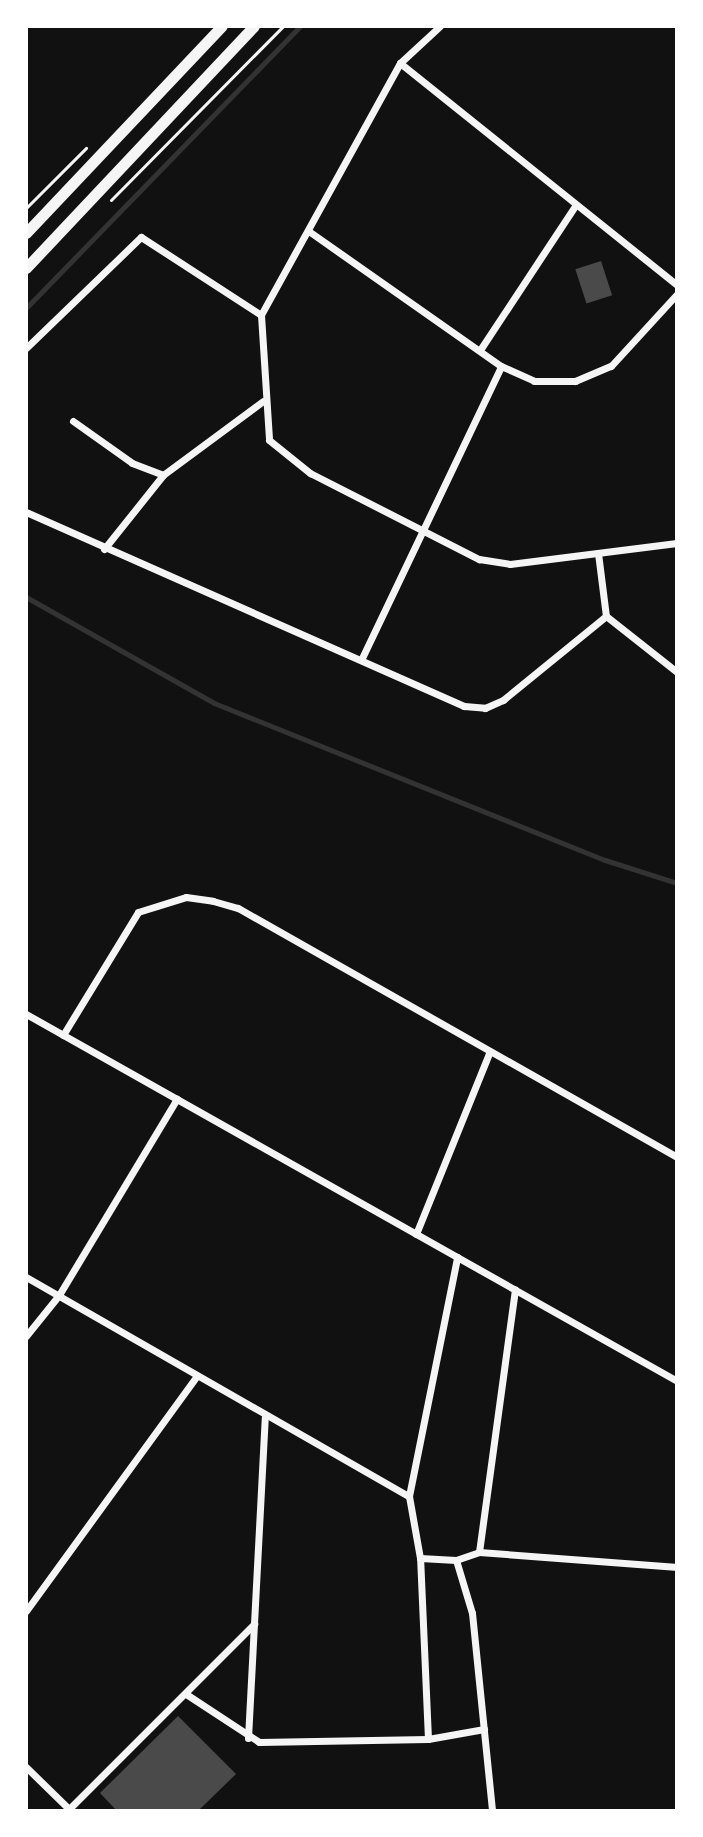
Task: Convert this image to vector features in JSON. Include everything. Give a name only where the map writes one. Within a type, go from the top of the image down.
[{"type":"main road","points":[[26,233],[222,26]]},
{"type":"main road","points":[[26,268],[254,26]]},
{"type":"street","points":[[440,26],[400,63],[310,232],[261,315],[263,401],[269,440],[310,473],[479,559],[510,564],[677,543]]},
{"type":"street","points":[[400,63],[677,285]]},
{"type":"street","points":[[480,350],[575,206]]},
{"type":"street","points":[[310,232],[501,366],[534,381],[575,381],[611,366],[677,294]]},
{"type":"street","points":[[26,348],[141,237],[261,315]]},
{"type":"street","points":[[362,658],[501,366]]},
{"type":"street","points":[[104,549],[163,475],[263,401]]},
{"type":"street","points":[[73,421],[132,463],[163,475]]},
{"type":"street","points":[[26,512],[104,549],[362,658],[464,706],[485,708],[606,616]]},
{"type":"street","points":[[598,553],[606,616],[677,672]]},
{"type":"street","points":[[63,1035],[138,912],[186,897],[238,908],[677,1157]]},
{"type":"street","points":[[26,1014],[677,1381]]},
{"type":"street","points":[[416,1234],[490,1051]]},
{"type":"street","points":[[26,1336],[59,1295],[177,1099]]},
{"type":"street","points":[[428,1739],[420,1558],[409,1496],[457,1257]]},
{"type":"street","points":[[26,1277],[265,1417],[409,1496]]},
{"type":"street","points":[[479,1552],[515,1289]]},
{"type":"street","points":[[26,1611],[196,1377]]},
{"type":"street","points":[[248,1738],[265,1417]]},
{"type":"street","points":[[420,1558],[456,1560],[479,1552],[677,1567]]},
{"type":"street","points":[[456,1560],[472,1613],[492,1811]]},
{"type":"street","points":[[26,1767],[70,1810],[254,1624]]},
{"type":"street","points":[[186,1694],[248,1738],[287,1743],[428,1739],[484,1729]]},
{"type":"path","points":[[100,210],[283,26]]},
{"type":"building","points":[[601,261],[612,295],[586,304],[575,269]]},
{"type":"building","points":[[178,1716],[236,1774],[198,1811],[117,1811],[100,1793]]},
{"type":"waterway","points":[[26,308],[300,26]]},
{"type":"waterway","points":[[26,597],[214,703],[605,860],[677,883]]}]
